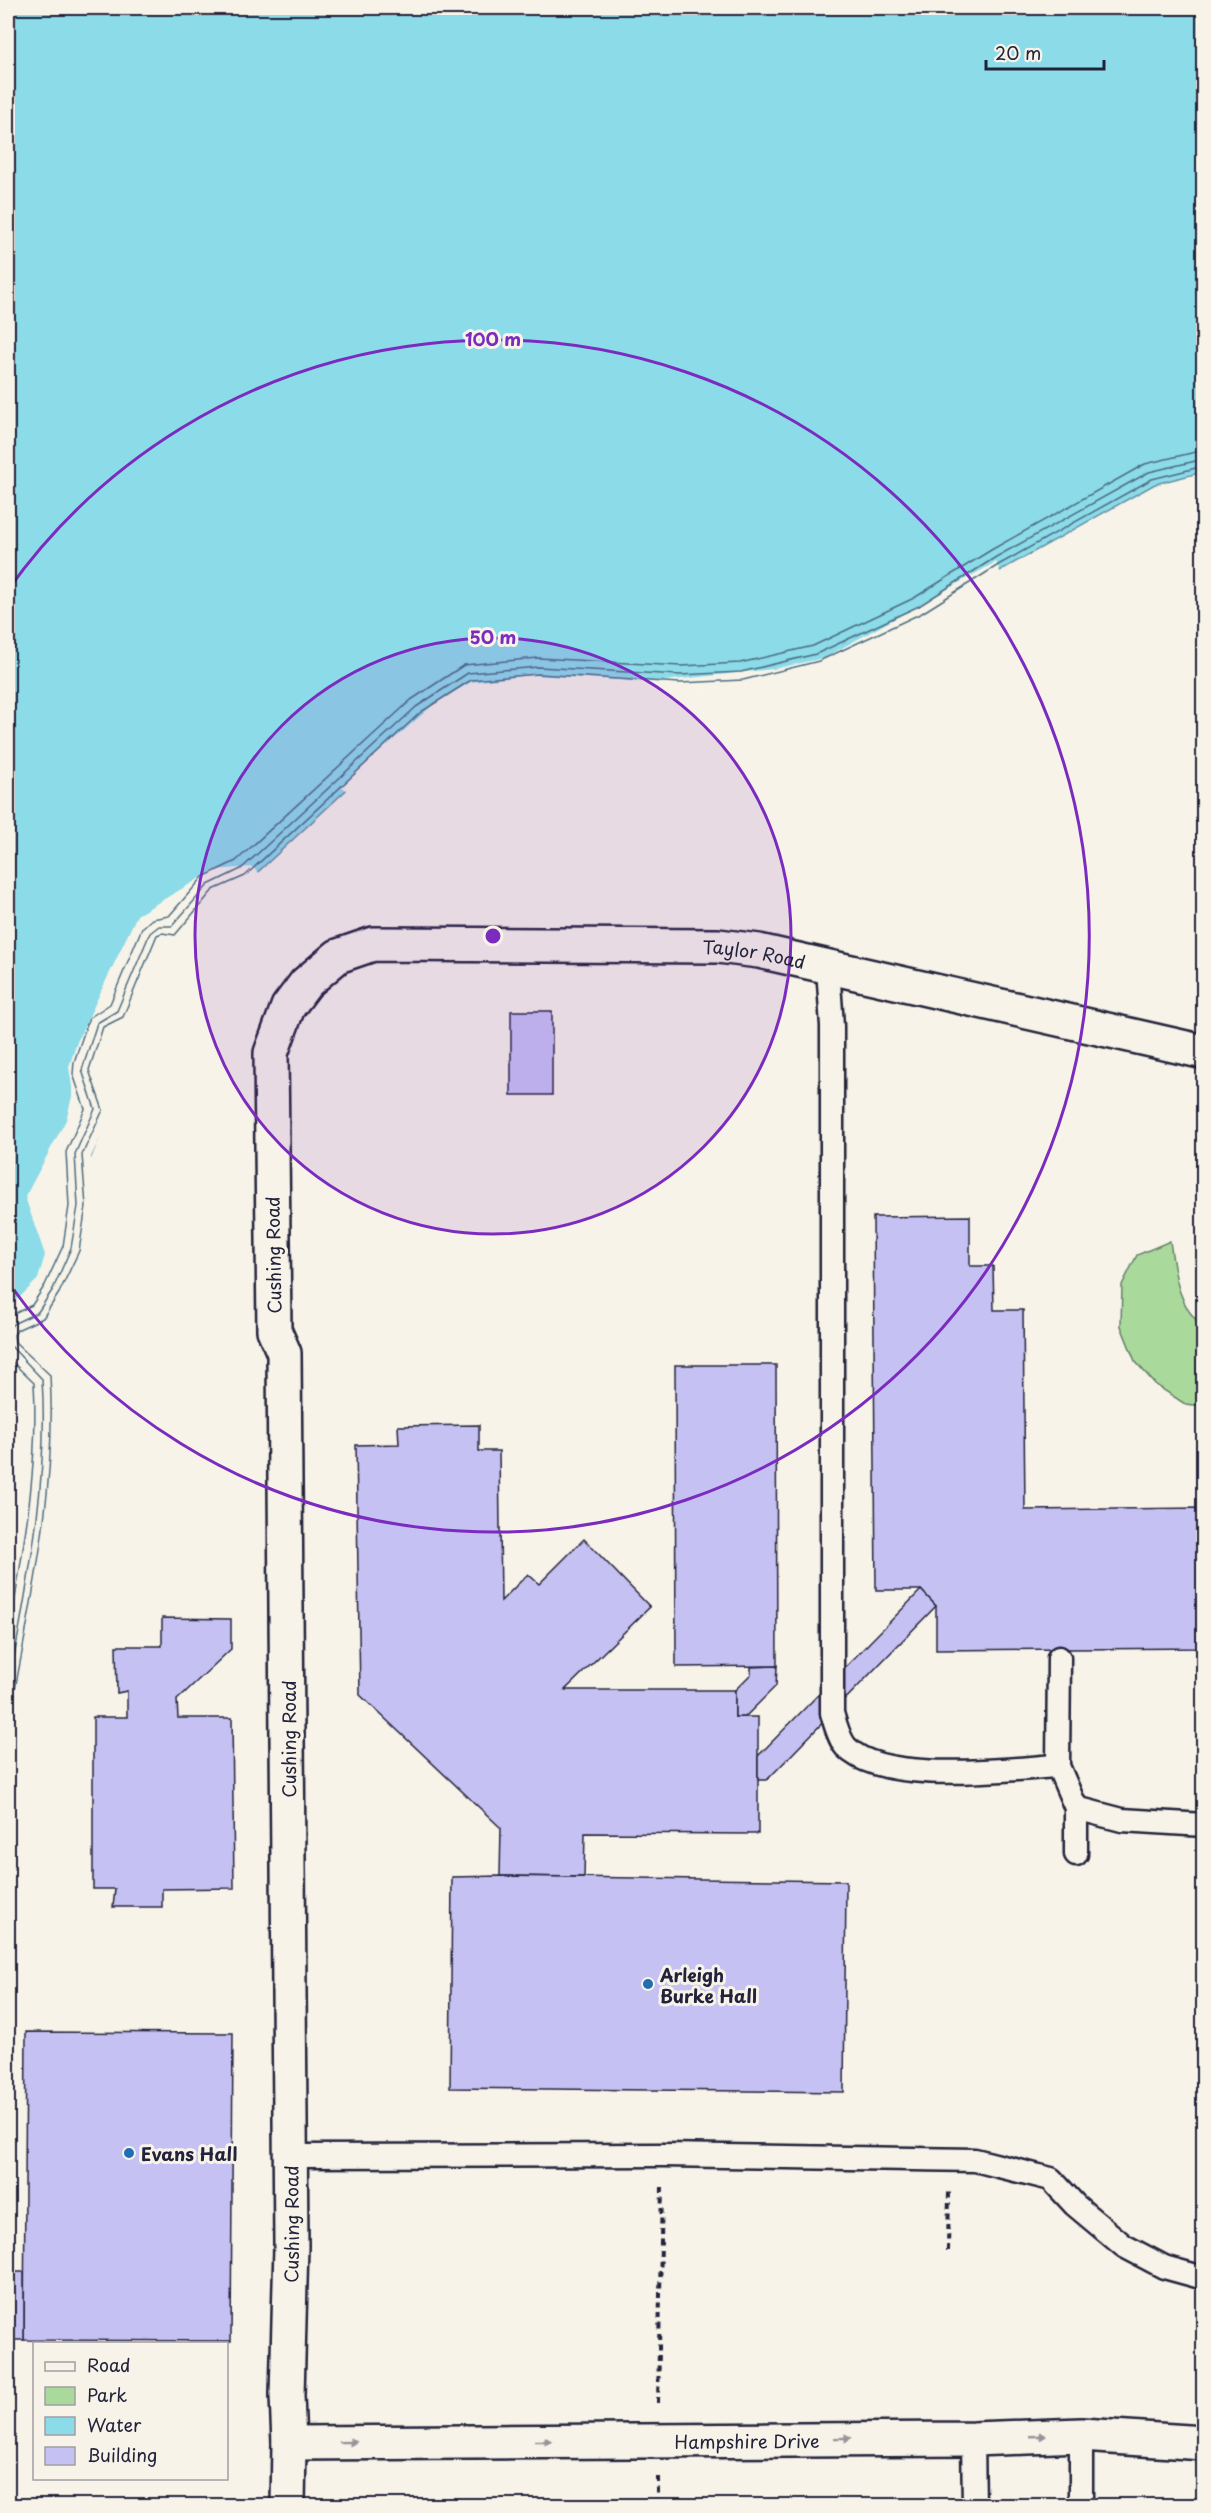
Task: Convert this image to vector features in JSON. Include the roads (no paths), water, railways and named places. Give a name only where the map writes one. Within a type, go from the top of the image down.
[{"type":"street","name":"Taylor Road","points":[[306,983],[338,956],[373,944],[718,946],[759,951],[1203,1052]]},
{"type":"street","name":"Cushing Road","points":[[288,2505],[290,2444],[287,2395],[291,2246],[284,1353],[274,1330],[271,1053],[288,1007],[306,983]]},
{"type":"street","name":"Hampshire Drive","points":[[290,2444],[973,2439],[1081,2435],[1203,2443]]},
{"type":"lane","points":[[828,968],[832,1026],[832,1713],[846,1747],[873,1764],[931,1771],[1058,1766]]},
{"type":"lane","points":[[1059,1658],[1058,1766],[1077,1808],[1077,1854]]},
{"type":"lane","points":[[1077,1808],[1122,1820],[1203,1825]]},
{"type":"lane","points":[[290,2156],[663,2155],[975,2160],[1051,2179],[1076,2205],[1124,2246],[1164,2267],[1203,2278]]},
{"type":"lane","points":[[1081,2435],[1081,2505]]},
{"type":"lane","points":[[973,2439],[974,2505]]},
{"type":"water","points":[[8,8],[1203,8],[1203,472],[1155,484],[1003,569],[925,618],[821,667],[744,686],[538,680],[474,686],[425,717],[248,881],[217,895],[162,939],[108,1030],[95,1069],[110,1110],[19,1336],[8,1736]]},
{"type":"place","name":"Arleigh Burke Hall","points":[[648,1984]]},
{"type":"place","name":"Evans Hall","points":[[129,2153]]}]
